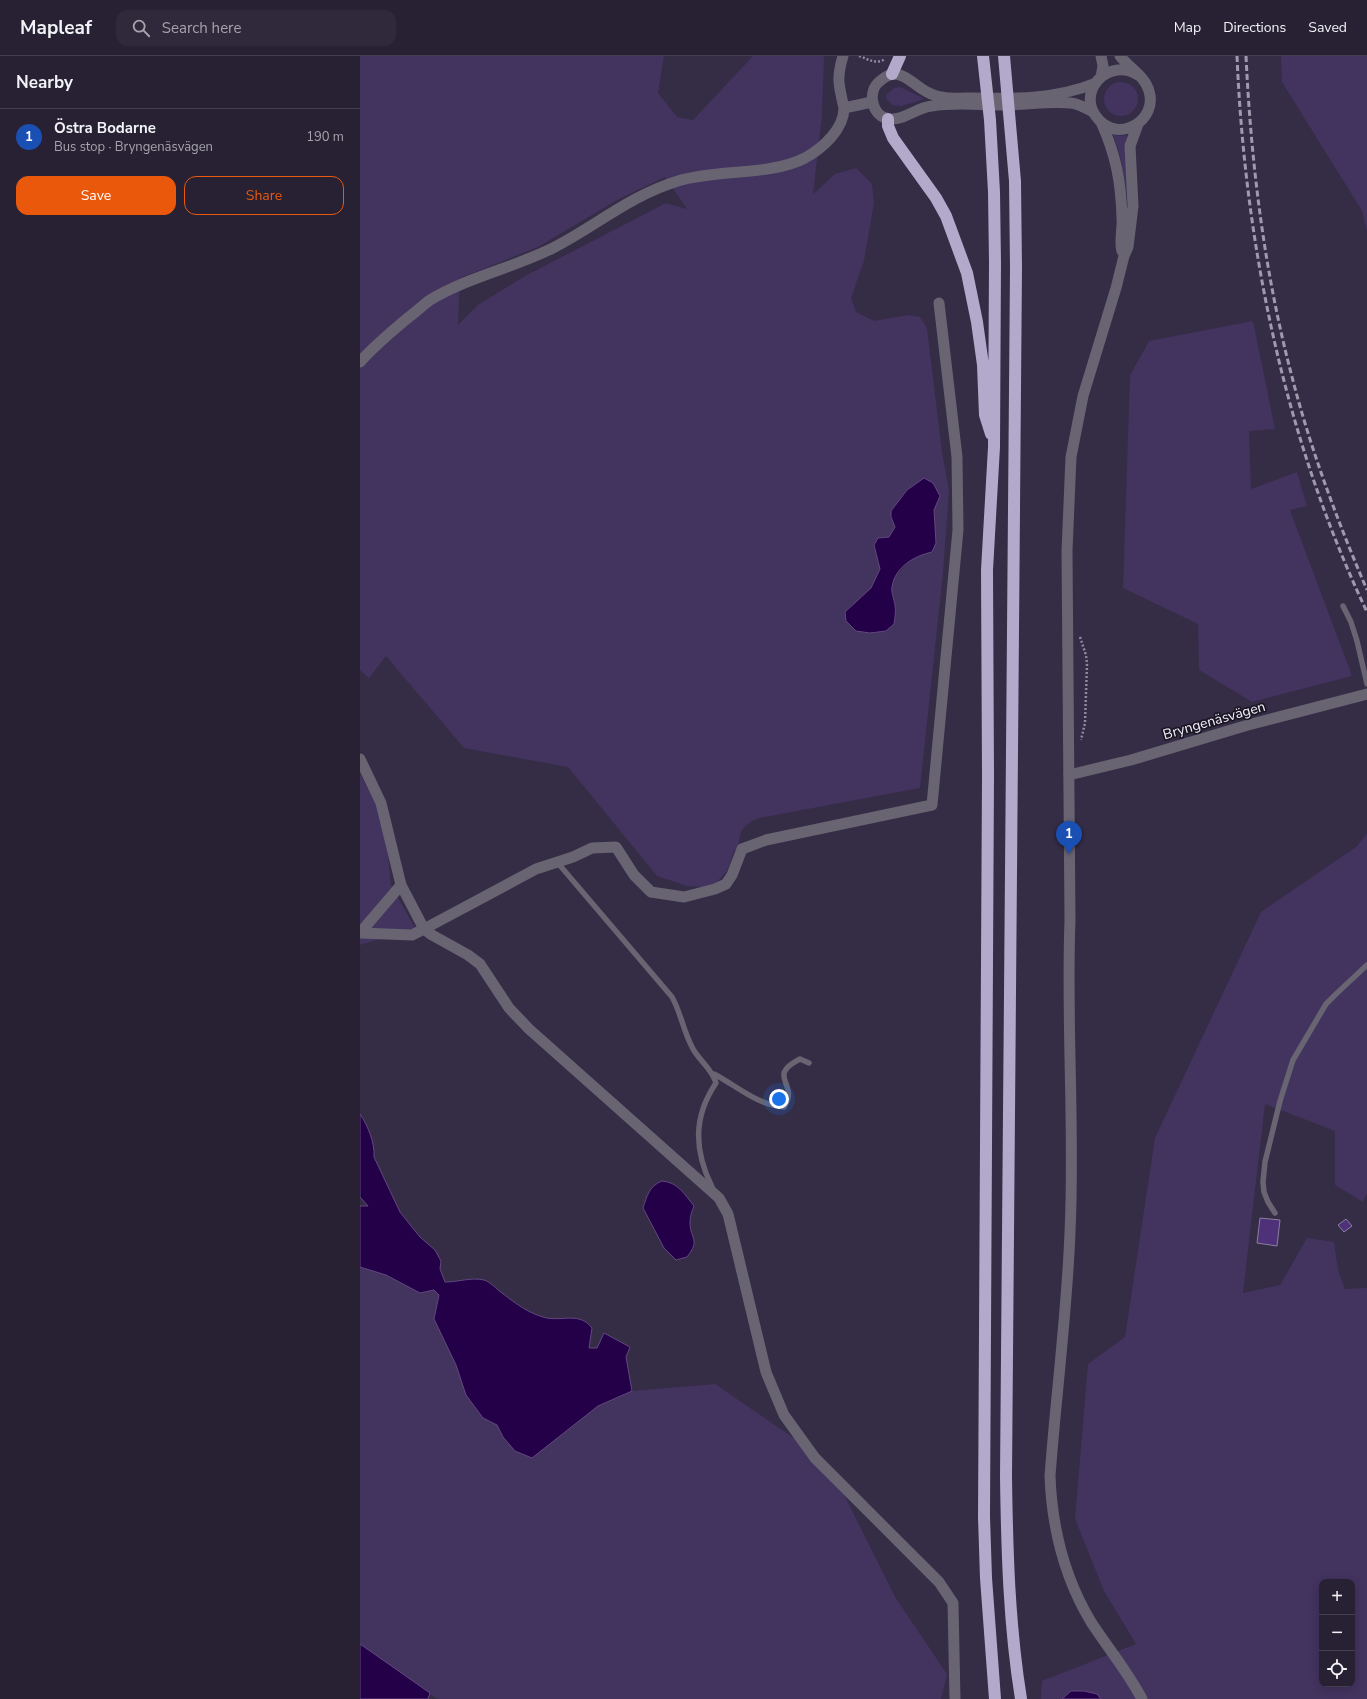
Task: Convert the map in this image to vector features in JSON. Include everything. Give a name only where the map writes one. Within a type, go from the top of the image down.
[{"type":"highway","points":[[892,74],[900,56]]},
{"type":"highway","points":[[983,56],[990,120],[994,192],[994,447],[987,570],[988,775],[984,1518],[995,1699]]},
{"type":"highway","points":[[1004,56],[1015,181],[1016,268],[1006,1476],[1008,1574],[1014,1644],[1021,1699]]},
{"type":"highway","points":[[888,118],[888,126],[893,138],[936,198],[946,216],[967,273],[977,322],[983,365],[985,415],[994,447]]},
{"type":"street","points":[[360,362],[387,335],[430,300],[552,248],[580,233],[625,204],[644,194],[676,181],[698,175],[776,167],[791,164],[806,157],[820,148],[832,135],[841,123],[844,115],[838,78],[843,56]]},
{"type":"street","points":[[1093,112],[1090,97],[1103,66],[1101,56]]},
{"type":"street","points":[[1101,122],[1108,127],[1117,129],[1130,128],[1138,124],[1147,114],[1151,100],[1148,86],[1120,56]]},
{"type":"street","points":[[1043,100],[1072,92],[1098,80],[1110,72],[1119,69],[1138,75]]},
{"type":"street","points":[[946,101],[928,92],[902,75],[892,74],[881,80],[875,86],[872,102],[879,114],[888,118],[898,118],[946,101],[1043,100],[1071,103],[1084,107],[1093,112],[1101,122],[1110,142],[1116,162],[1120,184],[1123,220],[1121,248],[1124,256]]},
{"type":"street","points":[[844,108],[872,102]]},
{"type":"street","points":[[1138,124],[1130,146],[1133,206],[1129,239],[1116,288],[1083,396],[1071,457],[1067,551],[1070,920],[1068,973],[1070,1018],[1070,1224],[1050,1476],[1051,1504],[1062,1557],[1077,1597],[1091,1622],[1142,1699]]},
{"type":"street","points":[[360,933],[412,936],[536,869],[592,848],[616,847],[634,874],[651,892],[684,897],[714,889],[726,884],[732,875],[742,849],[766,840],[932,805],[958,530],[957,457],[939,303]]},
{"type":"street","name":"Bryngenäsvägen","points":[[1069,775],[1131,760],[1248,725],[1367,694]]},
{"type":"street","points":[[360,759],[381,803],[401,885],[424,929],[468,955],[480,964],[509,1008],[529,1029],[715,1195],[728,1214],[766,1372],[784,1415],[815,1458],[939,1582],[953,1603],[955,1699]]},
{"type":"street","points":[[360,933],[401,885]]},
{"type":"lane","points":[[1343,606],[1357,641],[1367,684]]},
{"type":"lane","points":[[557,862],[672,997],[678,1008],[692,1048],[714,1074],[753,1098],[771,1106],[784,1107],[789,1100],[789,1090],[783,1080],[784,1071],[790,1064],[800,1059],[808,1063]]},
{"type":"lane","points":[[1275,1214],[1264,1192],[1263,1182],[1265,1162],[1280,1101],[1293,1060],[1326,1004],[1367,965]]},
{"type":"lane","points":[[714,1074],[716,1082],[703,1105],[698,1140],[703,1163],[715,1195]]},
{"type":"path","points":[[859,56],[878,62],[888,56]]},
{"type":"path","points":[[1078,633],[1086,655],[1087,664],[1085,723],[1081,742]]},
{"type":"shaded area","points":[[360,56],[664,56],[658,93],[677,117],[693,120],[753,56],[824,56],[822,115],[813,194],[835,174],[856,168],[872,184],[874,203],[864,261],[851,298],[856,312],[874,321],[908,315],[920,317],[927,328],[942,452],[949,490],[943,573],[920,788],[759,818],[743,828],[739,840],[739,846],[734,851],[727,871],[717,882],[707,887],[687,886],[657,876],[568,767],[464,748],[386,656],[369,678],[360,670]],"holes":[[[665,177],[687,209],[666,203],[525,276],[478,305],[458,325],[460,278],[538,247],[617,200]],[[924,479],[933,483],[940,496],[934,510],[936,543],[910,560],[896,576],[891,588],[895,606],[894,624],[886,631],[857,601],[871,588],[880,569],[874,545],[879,538],[889,537],[895,527],[891,517],[907,490]]]},
{"type":"shaded area","points":[[1281,56],[1367,56],[1367,231],[1362,211],[1282,82]]},
{"type":"shaded area","points":[[1118,82],[1124,82],[1128,83],[1135,89],[1138,99],[1137,106],[1131,113],[1124,116],[1118,116],[1114,115],[1107,109],[1104,102],[1104,96],[1105,92],[1111,85]]},
{"type":"shaded area","points":[[900,87],[923,98],[922,100],[901,106],[892,105],[886,98],[887,94],[894,88]]},
{"type":"shaded area","points":[[1113,134],[1119,136],[1127,135],[1126,145],[1129,208],[1120,156]]},
{"type":"shaded area","points":[[1253,321],[1275,429],[1249,431],[1251,489],[1297,472],[1307,506],[1290,510],[1352,676],[1252,702],[1199,670],[1198,624],[1123,588],[1130,375],[1149,341]]},
{"type":"shaded area","points":[[924,478],[933,483],[940,496],[934,510],[936,543],[932,552],[912,560],[901,568],[897,574],[892,589],[895,607],[894,624],[886,631],[870,633],[856,631],[846,621],[845,612],[871,588],[880,569],[874,545],[878,538],[889,537],[895,527],[891,517],[891,511],[907,490]]},
{"type":"shaded area","points":[[360,774],[376,804],[387,845],[391,885],[415,928],[360,945]]},
{"type":"shaded area","points":[[1367,834],[1367,1193],[1363,1202],[1335,1185],[1335,1131],[1265,1104],[1243,1293],[1280,1285],[1307,1238],[1334,1242],[1338,1270],[1345,1289],[1367,1288],[1367,1699],[1041,1699],[1042,1681],[1136,1644],[1104,1591],[1075,1519],[1088,1364],[1125,1337],[1155,1138],[1261,912],[1356,847]]},
{"type":"shaded area","points":[[360,1114],[370,1135],[374,1157],[400,1212],[420,1237],[435,1250],[441,1261],[440,1269],[445,1282],[474,1279],[487,1281],[517,1304],[534,1314],[553,1319],[577,1319],[587,1323],[592,1328],[589,1348],[597,1348],[604,1333],[630,1347],[626,1357],[632,1391],[598,1406],[532,1458],[515,1451],[503,1437],[497,1425],[483,1418],[466,1395],[456,1365],[434,1319],[439,1295],[434,1290],[420,1293],[386,1275],[360,1267],[360,1206],[368,1206],[360,1197]]},
{"type":"shaded area","points":[[662,1181],[677,1186],[694,1206],[690,1222],[690,1228],[694,1240],[693,1246],[687,1257],[676,1260],[664,1248],[643,1208],[651,1189]]},
{"type":"shaded area","points":[[360,1267],[386,1275],[420,1293],[434,1290],[439,1295],[434,1319],[456,1365],[466,1395],[483,1418],[497,1425],[503,1437],[531,1458],[598,1406],[632,1391],[715,1384],[807,1447],[834,1474],[895,1597],[947,1674],[941,1699],[437,1699],[360,1644]]},
{"type":"shaded area","points":[[360,1644],[430,1693],[428,1699],[360,1699]]},
{"type":"shaded area","points":[[1071,1691],[1084,1691],[1097,1694],[1101,1699],[1062,1699]]},
{"type":"building","points":[[1260,1218],[1280,1220],[1277,1246],[1257,1243]]},
{"type":"building","points":[[1346,1219],[1352,1226],[1344,1232],[1338,1225]]},
{"type":"railway","points":[[1237,56],[1249,199],[1260,270],[1274,341],[1292,410],[1313,479],[1338,546],[1367,612]]},
{"type":"railway","points":[[1246,56],[1255,176],[1273,295],[1298,401],[1315,456],[1345,537],[1367,590]]},
{"type":"place","name":"Östra Bodarne","points":[[1069,854]]}]
